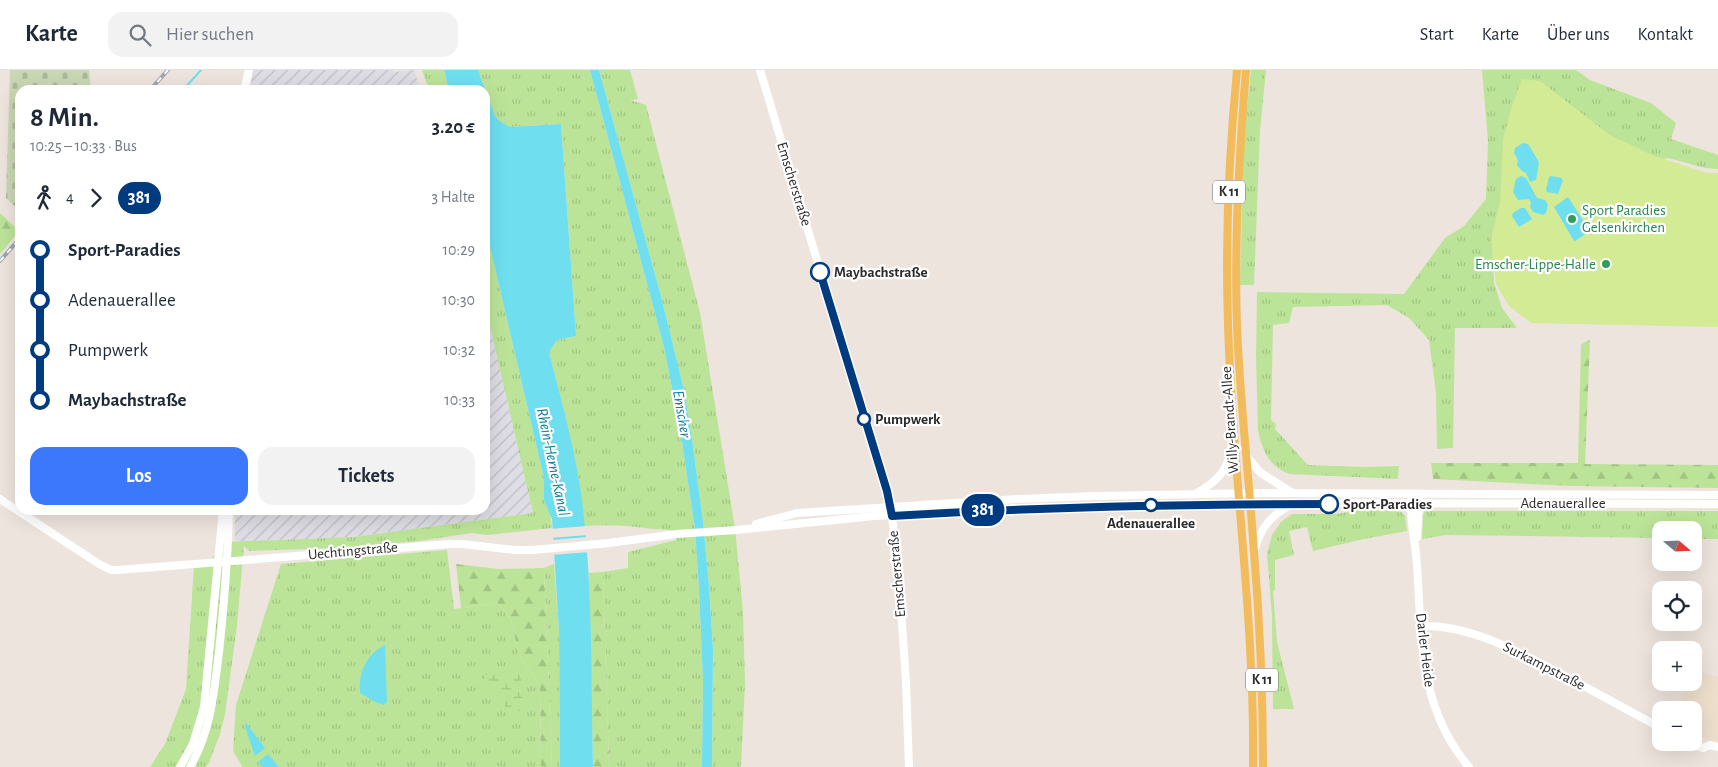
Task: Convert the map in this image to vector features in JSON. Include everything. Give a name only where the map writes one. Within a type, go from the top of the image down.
[{"type":"main road","points":[[245,85],[249,70]]},
{"type":"main road","name":"Emscherstraße","points":[[760,70],[891,507],[899,580],[906,682],[909,767]]},
{"type":"main road","name":"Willy-Brandt-Allee","points":[[1237,70],[1227,250],[1228,323],[1239,503],[1252,663],[1253,767]]},
{"type":"main road","name":"Willy-Brandt-Allee","points":[[1246,70],[1238,184],[1236,289],[1239,363],[1262,676],[1263,767]]},
{"type":"main road","points":[[1195,494],[1211,485],[1221,476],[1229,461],[1235,443]]},
{"type":"main road","points":[[1246,456],[1261,473],[1293,493]]},
{"type":"main road","name":"Adenauerallee","points":[[721,530],[760,523],[797,513],[1019,499],[1239,493],[1718,495]]},
{"type":"main road","name":"Darler Heide","points":[[1415,494],[1416,552],[1424,665],[1434,707],[1453,745],[1469,767]]},
{"type":"main road","name":"Uechtingstraße","points":[[0,499],[15,509]]},
{"type":"main road","name":"Adenauerallee","points":[[721,530],[1021,508],[1239,503],[1718,504]]},
{"type":"main road","points":[[1254,552],[1267,523],[1274,514],[1293,504]]},
{"type":"main road","name":"Uechtingstraße","points":[[24,515],[111,570],[450,544],[514,550],[546,548],[721,530]]},
{"type":"main road","points":[[180,767],[193,744],[204,707],[223,515]]},
{"type":"main road","points":[[190,767],[203,740],[212,709],[221,635],[229,515]]},
{"type":"main road","name":"Surkampstraße","points":[[1420,626],[1432,626],[1457,631],[1490,640],[1510,648],[1652,723]]},
{"type":"main road","points":[[1702,748],[1710,745],[1718,747]]},
{"type":"shaded area","points":[[253,70],[393,70],[394,72],[414,70],[419,85],[251,85]]},
{"type":"shaded area","points":[[490,326],[533,513],[354,537],[235,542],[235,515],[490,515]]},
{"type":"shaded area","points":[[1702,673],[1718,677],[1718,742],[1702,737],[1702,701],[1681,701],[1685,691],[1702,691]]},
{"type":"green space","points":[[10,70],[89,70],[90,85],[15,85],[15,206],[6,198]]},
{"type":"green space","points":[[422,70],[444,70],[448,85],[427,85]]},
{"type":"green space","points":[[478,70],[590,70],[664,347],[681,435],[695,529],[699,589],[703,681],[702,767],[609,767],[603,572],[628,568],[628,552],[676,540],[677,532],[619,526],[584,526],[575,460],[549,352],[557,340],[576,336],[561,124],[510,127],[495,116],[490,102],[490,85],[484,85]]},
{"type":"green space","points":[[599,70],[630,70],[638,99],[630,100],[646,105],[700,313],[735,528],[743,612],[745,683],[741,767],[712,767],[713,649],[703,522],[691,432],[684,390],[662,300]]},
{"type":"green space","points":[[1251,70],[1266,70],[1260,130],[1254,285],[1240,285],[1244,137]]},
{"type":"green space","points":[[1482,70],[1576,70],[1590,80],[1651,103],[1676,123],[1671,139],[1718,155],[1718,169],[1705,168],[1668,158],[1641,163],[1502,203],[1492,238],[1494,283],[1502,308],[1517,328],[1455,328],[1453,448],[1437,449],[1436,393],[1429,340],[1409,318],[1387,305],[1293,307],[1289,323],[1273,325],[1271,420],[1276,424],[1275,429],[1308,465],[1399,466],[1398,479],[1290,474],[1283,471],[1272,462],[1264,451],[1258,430],[1257,292],[1404,294],[1445,238],[1464,226],[1486,199],[1488,141]]},
{"type":"green space","points":[[1522,79],[1540,81],[1610,135],[1652,155],[1707,173],[1718,173],[1718,327],[1531,323],[1509,306],[1496,284],[1491,238],[1500,203],[1503,139]]},
{"type":"green space","points":[[0,213],[15,227],[15,236],[0,254]]},
{"type":"green space","points":[[490,246],[544,478],[544,498],[550,512],[552,528],[487,535],[472,533],[420,541],[338,548],[249,551],[244,546],[237,625],[225,714],[209,763],[206,767],[150,767],[165,744],[186,689],[194,565],[209,562],[225,542],[354,537],[533,513],[490,326]]},
{"type":"green space","points":[[1590,340],[1585,464],[1718,465],[1718,488],[1569,486],[1433,479],[1431,463],[1578,463],[1581,345]]},
{"type":"green space","points":[[1357,510],[1401,512],[1405,516],[1407,531],[1313,551],[1307,527],[1289,531],[1294,555],[1275,560],[1275,590],[1273,591],[1277,642],[1294,709],[1273,709],[1272,616],[1267,553],[1272,535],[1281,522],[1292,514],[1337,514]]},
{"type":"green space","points":[[1425,511],[1718,511],[1718,539],[1702,539],[1702,521],[1652,521],[1652,538],[1446,535],[1422,539],[1423,515]]},
{"type":"green space","points":[[447,550],[454,609],[498,603],[511,620],[519,656],[540,685],[541,767],[241,767],[233,751],[236,705],[281,564]]},
{"type":"green space","points":[[456,564],[499,569],[544,568],[552,767],[541,767],[540,685],[519,656],[511,620],[498,603],[461,608]]},
{"type":"green space","points":[[554,564],[559,631],[560,767],[552,767],[544,568]]},
{"type":"green space","points":[[603,572],[609,767],[593,767],[589,573]]},
{"type":"green space","points":[[521,673],[523,711],[508,711],[502,696],[504,692],[498,691],[483,675]]},
{"type":"water","points":[[444,70],[478,70],[484,85],[448,85]]},
{"type":"water","name":"Emscher","points":[[590,70],[599,70],[662,300],[684,390],[703,522],[709,586],[713,649],[712,767],[702,767],[703,681],[699,589],[695,529],[681,435],[664,347]]},
{"type":"water","name":"Rhein-Herne-Kanal","points":[[490,102],[495,116],[510,127],[561,124],[576,336],[557,340],[549,352],[573,449],[583,508],[590,605],[593,767],[560,767],[559,631],[552,519],[544,500],[544,478],[490,246]]},
{"type":"water","points":[[1523,143],[1528,144],[1539,162],[1536,180],[1530,182],[1526,173],[1517,165],[1518,160],[1514,153],[1515,148]]},
{"type":"water","points":[[1521,176],[1526,178],[1537,198],[1545,200],[1548,205],[1546,213],[1543,215],[1533,212],[1529,199],[1518,200],[1513,192],[1516,179]]},
{"type":"water","points":[[1549,177],[1563,180],[1558,194],[1547,192],[1546,190]]},
{"type":"water","name":"Sport Paradies Gelsenkirchen","points":[[1568,197],[1590,231],[1575,241],[1554,207]]},
{"type":"water","points":[[1521,208],[1525,208],[1532,219],[1519,227],[1512,216],[1513,213]]},
{"type":"water","points":[[385,645],[387,702],[384,705],[360,693],[360,678],[368,659]]},
{"type":"water","points":[[246,723],[265,748],[255,756],[245,727]]},
{"type":"water","points":[[268,754],[279,767],[263,767],[258,762]]},
{"type":"pier","points":[[587,526],[588,535],[550,538],[550,529]]},
{"type":"pier","points":[[588,537],[590,552],[551,555],[551,540]]},
{"type":"waterway","points":[[188,85],[201,70]]},
{"type":"railway","points":[[154,85],[168,70]]},
{"type":"railway","points":[[0,261],[15,244]]},
{"type":"bus line","name":"381","points":[[820,272],[887,491],[892,516],[1021,508],[1239,503],[1329,504]]},
{"type":"place","name":"Sport Paradies Gelsenkirchen","points":[[1572,219]]},
{"type":"place","name":"Emscher-Lippe-Halle","points":[[1606,264]]},
{"type":"place","name":"Maybachstraße","points":[[820,272]]},
{"type":"place","name":"Pumpwerk","points":[[864,419]]},
{"type":"place","name":"Sport-Paradies","points":[[1329,504]]},
{"type":"place","name":"Adenauerallee","points":[[1151,505]]}]
